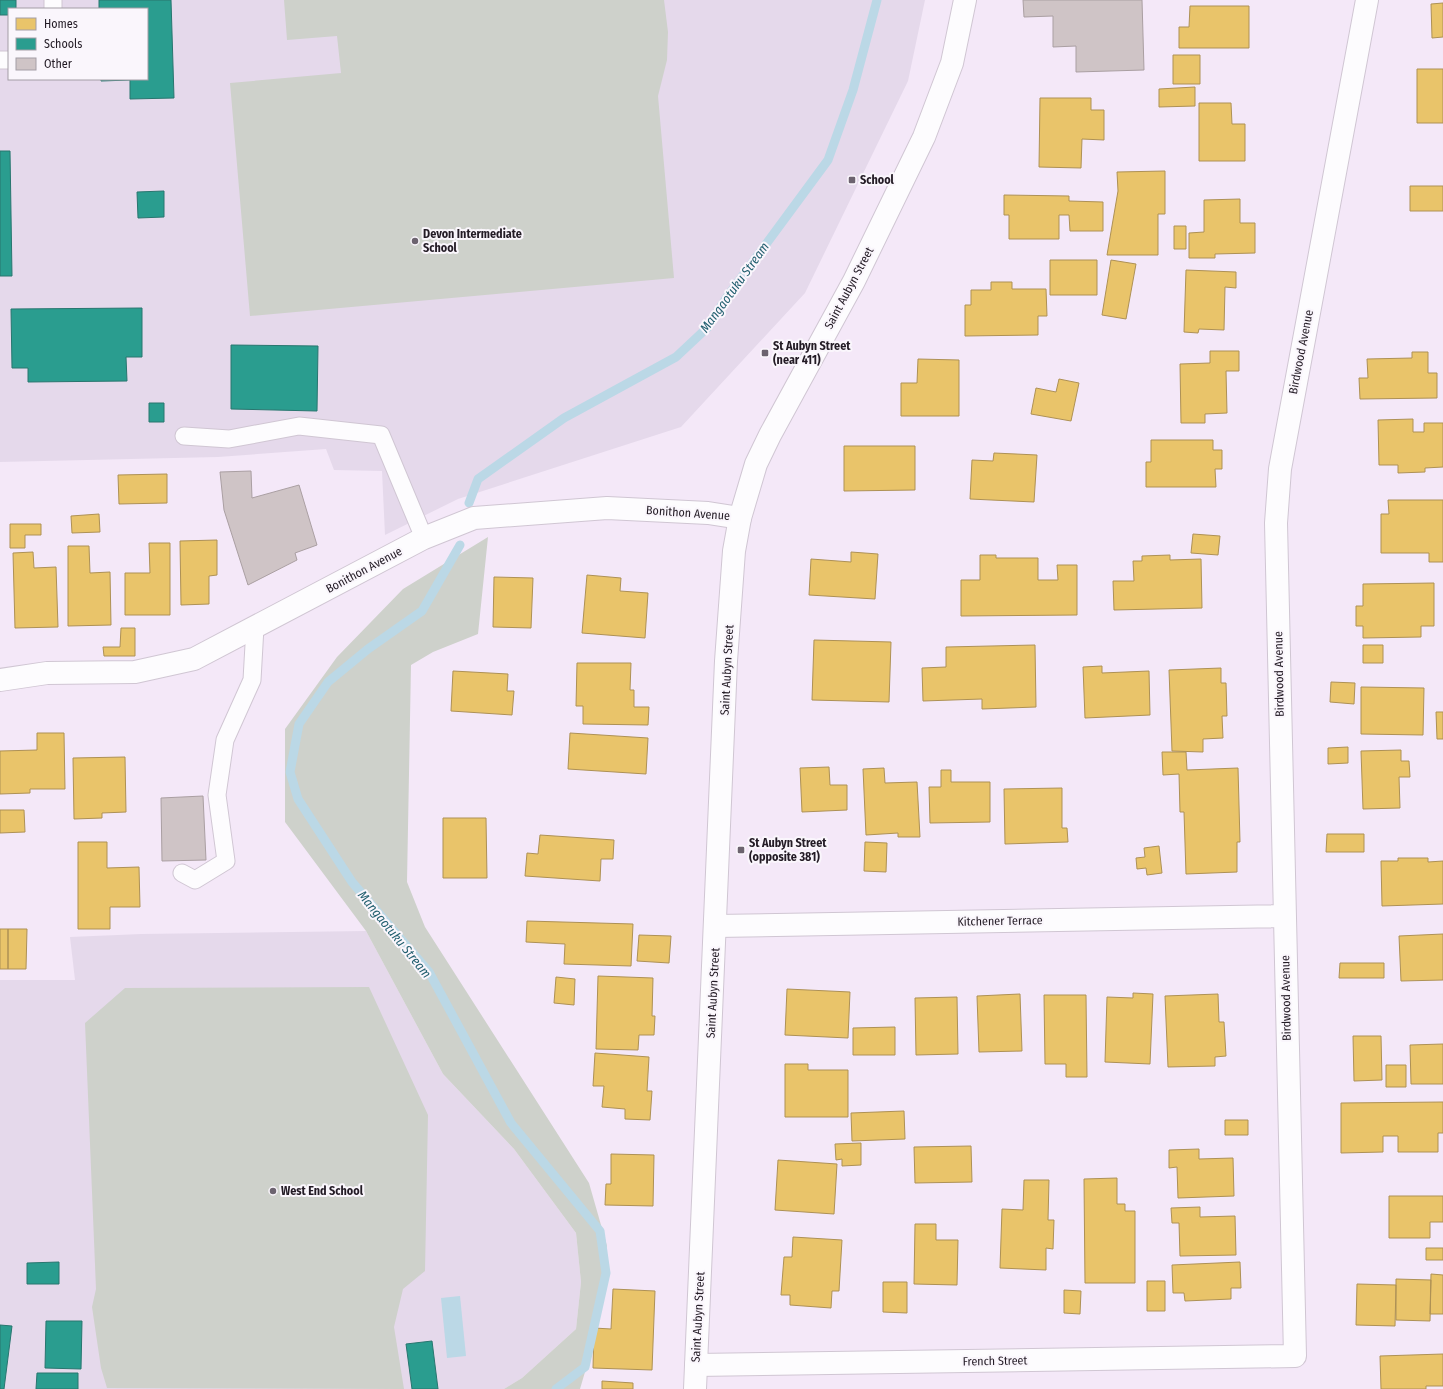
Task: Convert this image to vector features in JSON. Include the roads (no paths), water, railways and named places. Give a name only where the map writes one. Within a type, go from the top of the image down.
[{"type":"main road","name":"Saint Aubyn Street","points":[[695,1389],[727,653],[734,550],[740,518],[756,464],[854,281],[924,137],[952,63],[965,0]]},
{"type":"main road","name":"Birdwood Avenue","points":[[1295,1356],[1276,523],[1280,469],[1367,0]]},
{"type":"main road","name":"Bonithon Avenue","points":[[0,680],[46,673],[135,672],[194,659],[424,538],[474,518],[607,508],[708,513],[740,518]]},
{"type":"main road","name":"Kitchener Terrace","points":[[716,926],[1284,916]]},
{"type":"main road","name":"French Street","points":[[696,1365],[1295,1356]]},
{"type":"lane","points":[[184,436],[229,439],[299,426],[381,435],[424,538]]},
{"type":"lane","points":[[182,873],[195,880],[226,862],[217,795],[225,740],[252,680],[255,627]]},
{"type":"water","points":[[460,1296],[466,1356],[447,1358],[441,1298]]},
{"type":"waterway","name":"Mangaotuku Stream","points":[[469,503],[478,479],[564,418],[676,357],[708,327],[727,297],[828,160],[853,90],[877,0]]},
{"type":"waterway","name":"Mangaotuku Stream","points":[[460,545],[422,611],[368,649],[328,682],[299,724],[290,772],[298,799],[352,882],[429,972],[511,1123],[600,1231],[606,1273],[585,1367],[556,1389]]},
{"type":"place","name":"School","points":[[852,180]]},
{"type":"place","name":"Devon Intermediate School","points":[[415,241]]},
{"type":"place","name":"St Aubyn Street (near 411)","points":[[765,353]]},
{"type":"place","name":"St Aubyn Street (opposite 381)","points":[[741,850]]},
{"type":"place","name":"West End School","points":[[273,1191]]}]
